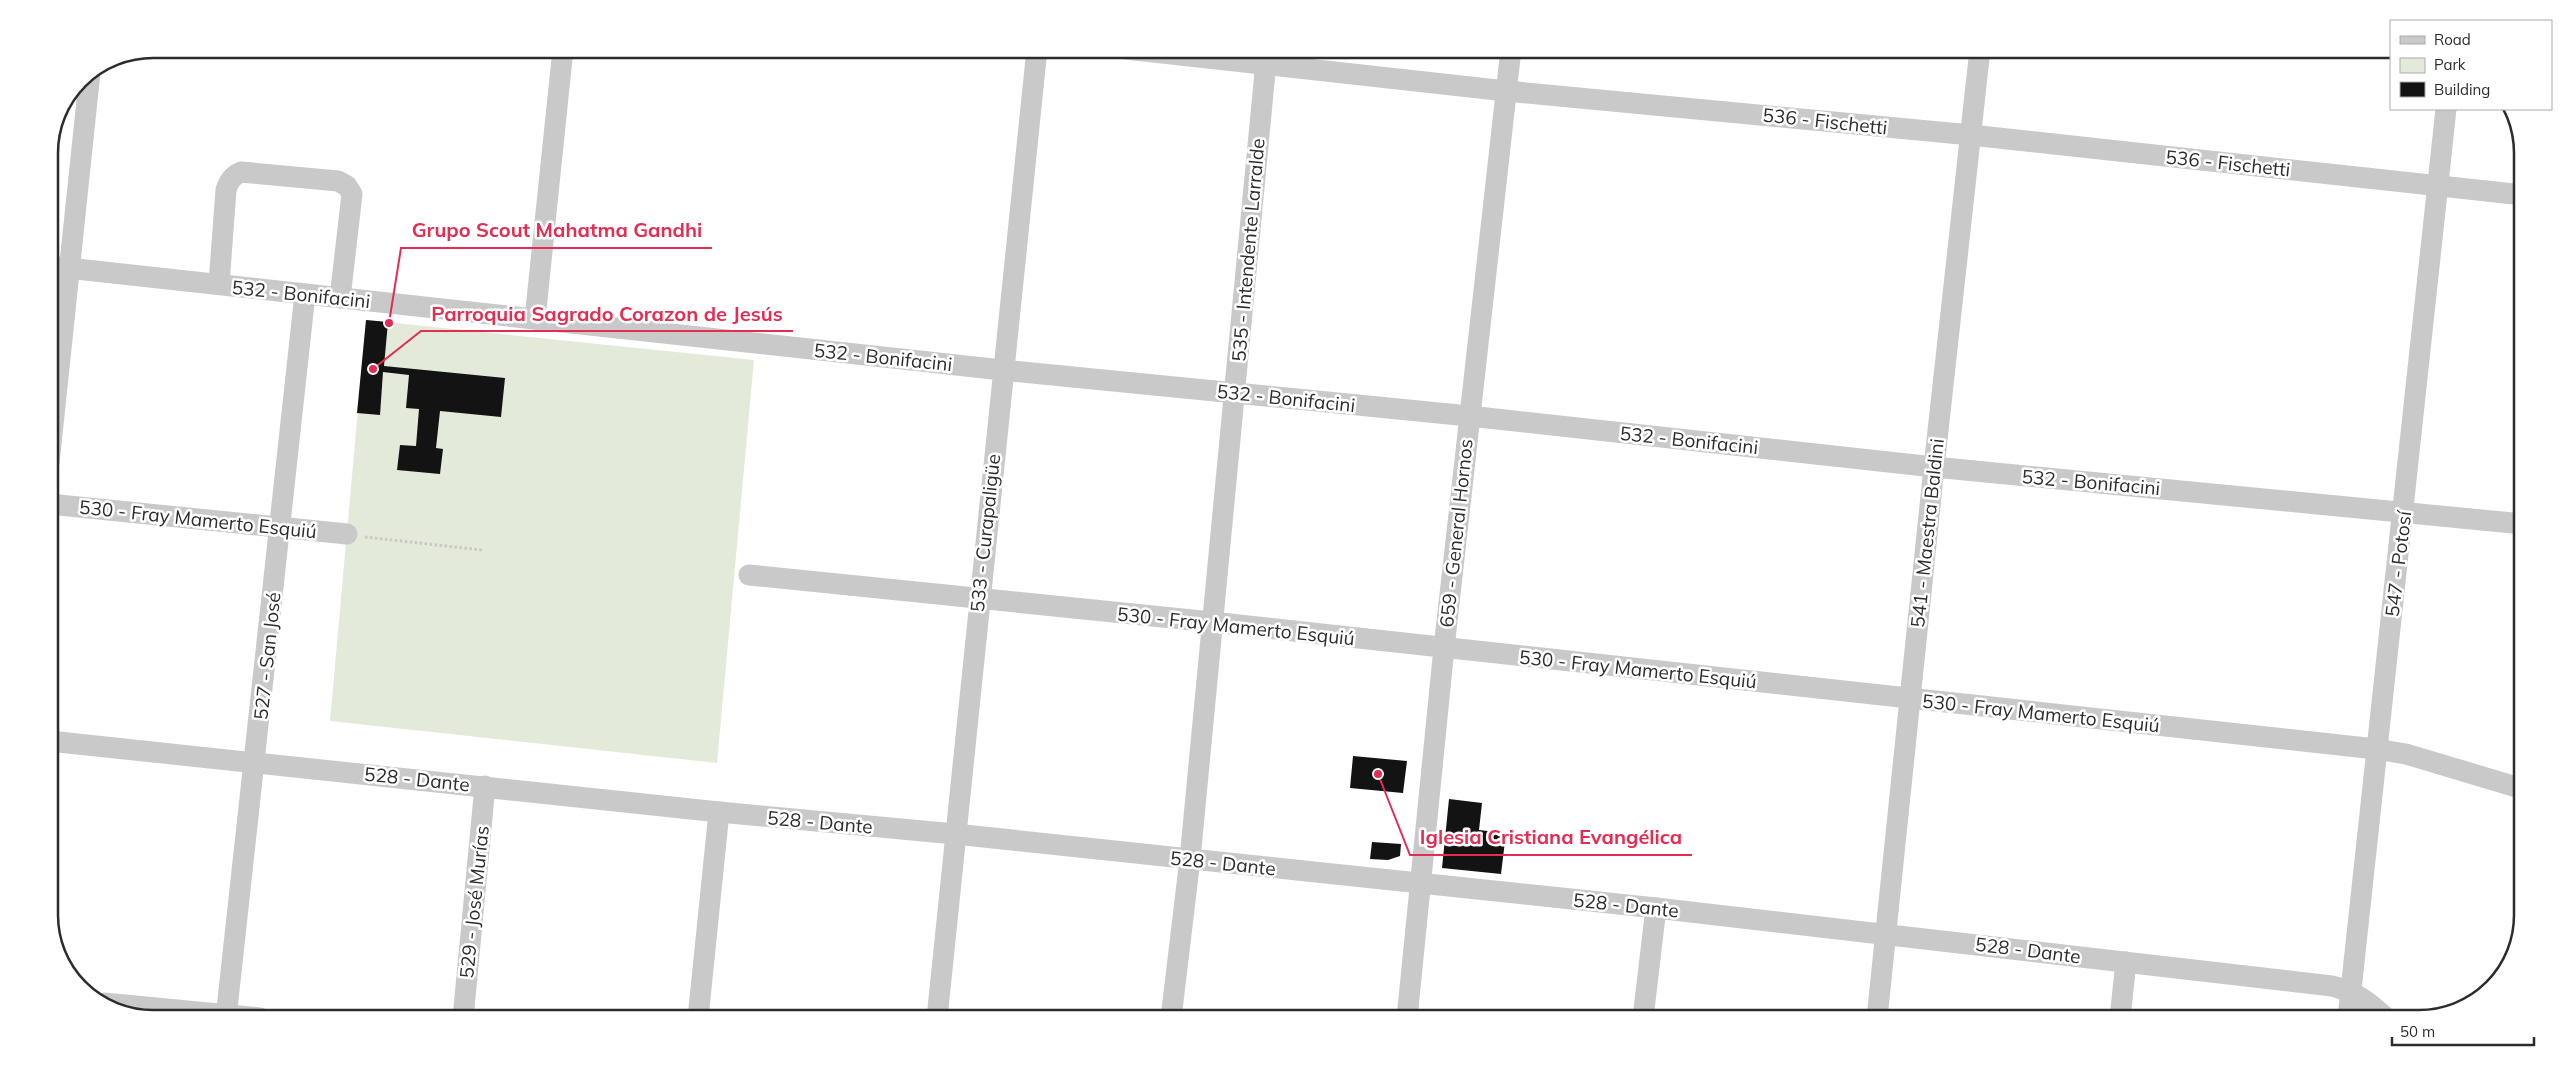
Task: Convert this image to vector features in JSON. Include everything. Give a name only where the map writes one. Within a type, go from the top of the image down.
[{"type":"street","points":[[535,319],[562,58]]},
{"type":"street","name":"533 - Curapaligüe","points":[[938,1010],[978,599],[1036,58]]},
{"type":"street","name":"535 - Intendente Larralde","points":[[1172,1010],[1190,859],[1266,58]]},
{"type":"street","name":"536 - Fischetti","points":[[1280,58],[1506,90],[1971,135],[2514,194]]},
{"type":"street","name":"659 - General Hornos","points":[[1407,1010],[1469,416],[1510,58]]},
{"type":"street","name":"541 - Maestra Baldini","points":[[1878,1010],[1934,467],[1979,58]]},
{"type":"street","points":[[58,379],[89,82]]},
{"type":"street","name":"547 - Potosí","points":[[2349,1010],[2446,110]]},
{"type":"street","points":[[219,284],[226,190],[229,181],[235,175],[241,172],[338,181],[347,186],[352,194],[340,298]]},
{"type":"street","name":"532 - Bonifacini","points":[[58,267],[1002,370],[1469,416],[1934,467],[2514,523]]},
{"type":"street","name":"527 - San José","points":[[227,1010],[281,528],[305,294]]},
{"type":"street","name":"530 - Fray Mamerto Esquiú","points":[[58,505],[347,534]]},
{"type":"street","name":"530 - Fray Mamerto Esquiú","points":[[749,575],[1212,622],[2376,749],[2406,754],[2514,787]]},
{"type":"street","name":"528 - Dante","points":[[58,742],[719,812],[955,834],[1886,934],[2332,986],[2351,991],[2377,1010]]},
{"type":"street","name":"529 - José Murías","points":[[464,1010],[486,786]]},
{"type":"street","points":[[699,1010],[719,812]]},
{"type":"street","points":[[1644,1010],[1656,908]]},
{"type":"street","points":[[2121,1010],[2126,962]]},
{"type":"street","points":[[127,1006],[165,1010]]},
{"type":"path","points":[[347,534],[482,550]]},
{"type":"green space","points":[[366,320],[754,360],[717,763],[330,721]]},
{"type":"building","points":[[366,320],[388,322],[384,366],[505,378],[501,417],[440,411],[436,448],[443,449],[440,474],[397,470],[400,445],[416,446],[419,409],[406,408],[409,375],[383,372],[380,415],[357,413]]},
{"type":"building","points":[[1353,756],[1407,761],[1403,793],[1350,788]]},
{"type":"building","points":[[1449,799],[1482,803],[1479,830],[1506,833],[1501,874],[1442,868]]},
{"type":"building","points":[[1372,842],[1401,844],[1400,856],[1388,860],[1370,859]]},
{"type":"place","name":"Grupo Scout Mahatma Gandhi","points":[[389,323]]},
{"type":"place","name":"Parroquia Sagrado Corazon de Jesús","points":[[373,369]]},
{"type":"place","name":"Iglesia Cristiana Evangélica","points":[[1378,774]]}]
